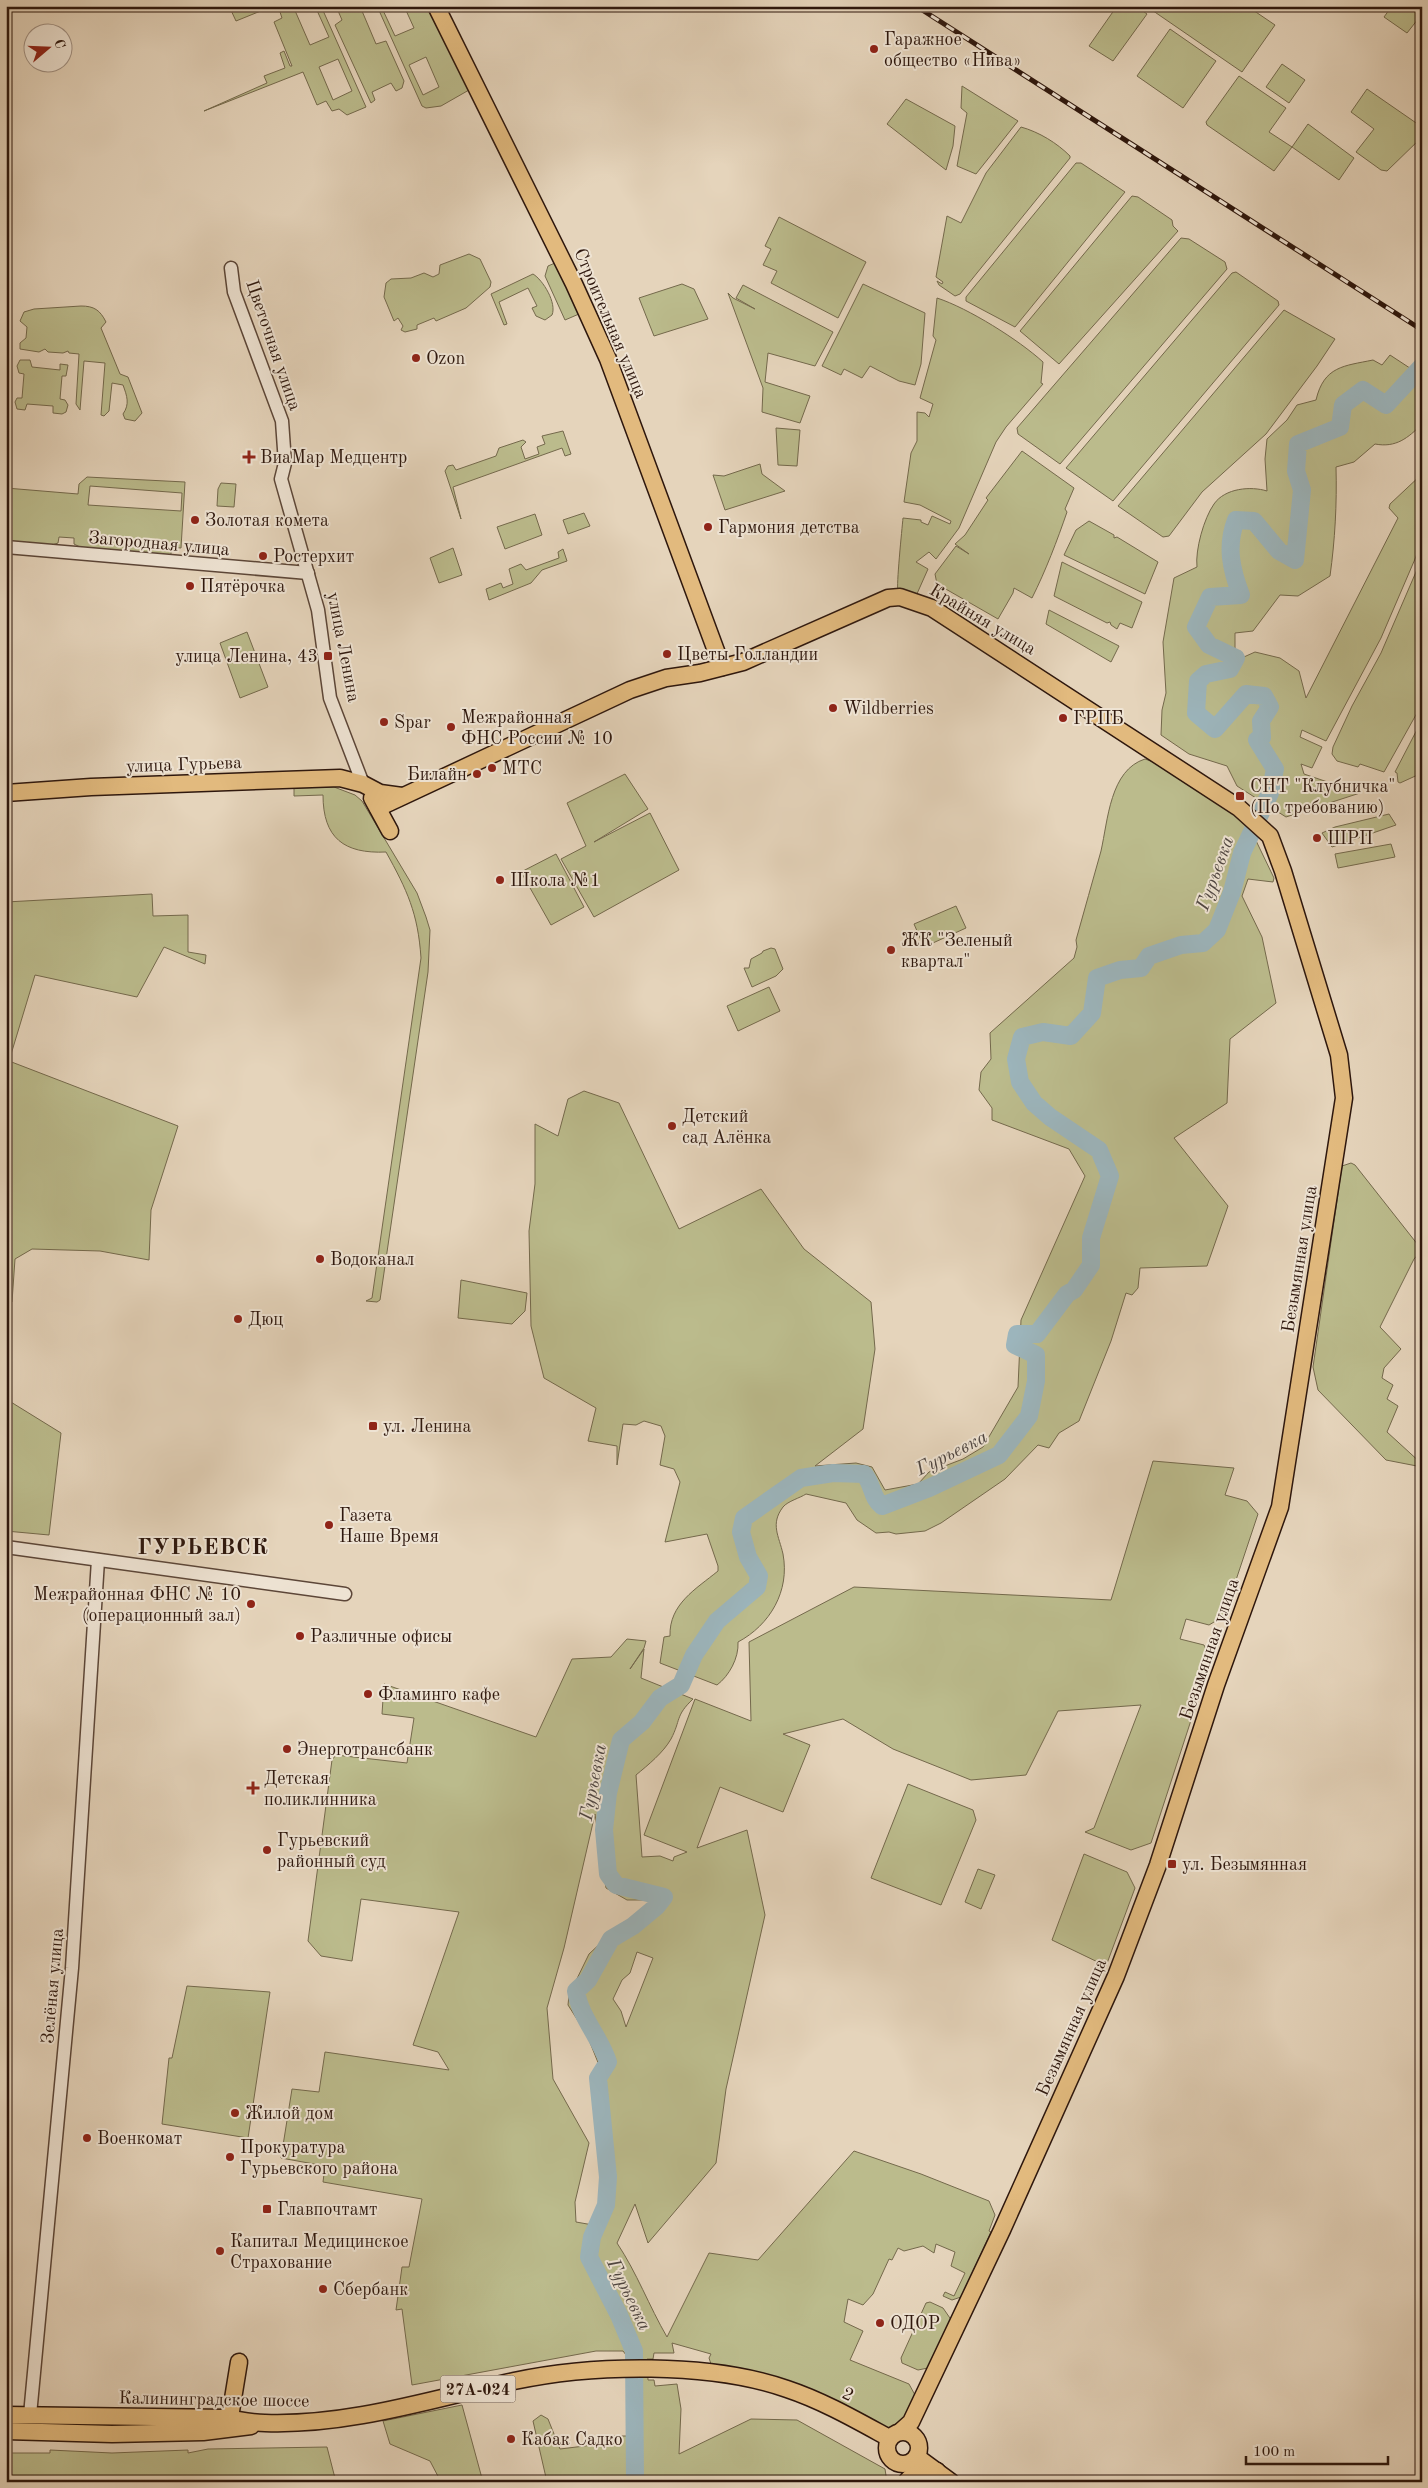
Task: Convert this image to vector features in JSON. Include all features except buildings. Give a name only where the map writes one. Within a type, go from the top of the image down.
[{"type":"main road","name":"Строительная улица","points":[[436,6],[574,284],[608,359],[722,667]]},
{"type":"main road","name":"Крайняя улица","points":[[378,808],[630,690],[666,678],[743,662],[873,603],[900,597],[932,608],[1239,808],[1270,836]]},
{"type":"main road","name":"улица Гурьева","points":[[6,793],[340,778],[363,784],[380,794],[402,796]]},
{"type":"main road","name":"улица Ленина","points":[[363,784],[390,831],[392,809],[402,796]]},
{"type":"main road","name":"Безымянная улица","points":[[903,2432],[1002,2230],[1116,1976],[1158,1865],[1216,1685],[1280,1507],[1344,1098],[1339,1056],[1283,871],[1270,836]]},
{"type":"main road","points":[[239,2362],[241,2417]]},
{"type":"main road","name":"Калининградское шоссе","points":[[6,2415],[241,2417],[332,2420],[374,2413],[548,2374],[652,2369],[703,2371],[739,2376],[788,2389]]},
{"type":"main road","name":"2","points":[[788,2389],[903,2432]]},
{"type":"main road","name":"27А-024","points":[[6,2431],[112,2434],[203,2432],[241,2417]]},
{"type":"main road","points":[[906,2482],[911,2461],[919,2446],[903,2432],[886,2443],[889,2453],[897,2462],[911,2461],[936,2471],[951,2482]]},
{"type":"main road","points":[[906,2482],[910,2477],[920,2472],[936,2471]]},
{"type":"street","name":"Цветочная улица","points":[[231,268],[234,292],[282,421],[285,462]]},
{"type":"street","name":"улица Ленина","points":[[285,462],[281,479],[318,610],[330,698],[363,784]]},
{"type":"street","name":"Загородная улица","points":[[6,547],[308,573]]},
{"type":"street","points":[[6,1547],[345,1594]]},
{"type":"street","name":"Зелёная улица","points":[[30,2415],[72,1968],[98,1560]]},
{"type":"green space","points":[[229,6],[273,6],[236,21]]},
{"type":"green space","points":[[278,6],[293,6],[310,45],[329,37],[315,6],[321,6],[366,107],[347,115],[339,109],[332,111],[326,101],[317,105],[303,72],[204,111],[267,83],[264,76],[285,68],[280,53],[284,51],[290,66],[292,66],[274,22],[282,18]],"holes":[[[338,59],[352,91],[333,100],[319,67]]]},
{"type":"green space","points":[[336,6],[370,6],[362,11],[376,44],[386,41],[404,81],[402,88],[396,91],[391,83],[372,92],[375,100],[371,103],[335,25],[342,20]]},
{"type":"green space","points":[[377,6],[381,6],[395,36],[414,28],[404,6],[430,6],[469,90],[441,106],[426,108],[422,106]],"holes":[[[426,57],[439,87],[423,95],[409,65]]]},
{"type":"green space","points":[[1117,6],[1136,6],[1147,14],[1113,61],[1089,46]]},
{"type":"green space","points":[[1146,6],[1247,6],[1275,25],[1242,72]]},
{"type":"green space","points":[[1392,6],[1418,6],[1422,9],[1422,14],[1407,33],[1384,17]]},
{"type":"green space","points":[[1170,29],[1216,61],[1183,108],[1137,76]]},
{"type":"green space","points":[[1282,64],[1305,80],[1289,103],[1266,87]]},
{"type":"green space","points":[[1239,76],[1286,108],[1269,132],[1292,147],[1274,171],[1207,125],[1206,122]]},
{"type":"green space","points":[[962,86],[1018,121],[976,174],[957,166],[967,113],[961,108]]},
{"type":"green space","points":[[1367,89],[1422,127],[1422,137],[1387,171],[1381,170],[1356,152],[1374,129],[1351,112]]},
{"type":"green space","points":[[906,99],[955,126],[953,146],[946,170],[887,124]]},
{"type":"green space","points":[[1308,124],[1354,158],[1339,180],[1292,147]]},
{"type":"green space","points":[[1021,127],[1054,142],[1070,158],[960,294],[955,296],[939,285],[937,281],[942,284],[943,282],[936,277],[947,216],[961,223],[986,173]]},
{"type":"green space","points":[[1076,163],[1081,163],[1125,192],[1015,327],[966,301],[966,297]]},
{"type":"green space","points":[[1132,196],[1138,197],[1172,220],[1173,226],[1178,231],[1059,364],[1020,331]]},
{"type":"green space","points":[[779,217],[866,262],[838,318],[771,283],[777,271],[763,265],[771,249],[765,246]]},
{"type":"green space","points":[[1181,238],[1189,239],[1225,262],[1227,269],[1060,464],[1018,434],[1017,428]]},
{"type":"green space","points":[[469,254],[480,259],[491,282],[490,287],[466,308],[436,321],[434,318],[417,325],[417,329],[405,332],[401,330],[403,326],[398,318],[394,321],[384,297],[386,283],[391,279],[411,278],[424,273],[433,277],[439,274],[440,265]]},
{"type":"green space","points":[[555,263],[579,314],[565,320],[545,276],[548,266]]},
{"type":"green space","points":[[1236,272],[1278,301],[1279,305],[1113,501],[1066,468],[1232,273]]},
{"type":"green space","points":[[533,274],[541,281],[551,298],[553,304],[552,315],[545,320],[536,316],[532,308],[537,306],[528,288],[499,302],[507,324],[504,325],[491,294]]},
{"type":"green space","points":[[682,284],[694,289],[708,319],[654,336],[639,298]]},
{"type":"green space","points":[[863,284],[925,313],[921,364],[915,385],[899,381],[870,366],[862,378],[844,369],[841,375],[822,366]]},
{"type":"green space","points":[[743,285],[833,332],[815,366],[768,353],[765,382],[810,396],[800,423],[762,412],[763,388],[728,293],[733,298],[755,309],[736,298]]},
{"type":"green space","points":[[937,298],[978,317],[1033,353],[1043,362],[1041,383],[1043,384],[1006,427],[996,442],[959,528],[936,559],[929,552],[916,562],[928,569],[916,596],[898,591],[898,569],[903,518],[921,520],[921,522],[928,525],[932,516],[950,524],[951,521],[920,505],[904,502],[911,453],[917,441],[917,412],[925,413],[929,417],[933,404],[920,398],[936,340],[933,336]]},
{"type":"green space","points":[[81,306],[96,310],[106,322],[101,328],[120,374],[128,377],[142,413],[135,421],[125,419],[123,414],[127,403],[127,396],[123,385],[112,383],[109,411],[104,416],[101,415],[105,363],[84,361],[80,410],[76,404],[79,354],[69,353],[68,351],[63,353],[48,352],[45,349],[39,352],[20,349],[20,343],[26,338],[27,327],[20,321],[24,312],[34,309]]},
{"type":"green space","points":[[1284,310],[1335,339],[1266,434],[1202,492],[1169,536],[1163,537],[1118,506]]},
{"type":"green space","points":[[1390,355],[1422,376],[1422,424],[1401,441],[1389,445],[1375,444],[1354,462],[1336,467],[1335,522],[1330,576],[1298,596],[1280,595],[1253,631],[1235,633],[1235,661],[1255,652],[1280,658],[1299,671],[1306,698],[1398,518],[1389,508],[1390,504],[1422,474],[1422,539],[1381,638],[1326,741],[1302,730],[1300,737],[1322,747],[1312,768],[1301,764],[1304,774],[1360,793],[1286,817],[1237,786],[1227,766],[1189,754],[1161,735],[1162,710],[1166,693],[1163,642],[1174,578],[1197,567],[1197,552],[1204,526],[1210,510],[1219,499],[1239,490],[1261,489],[1267,491],[1265,459],[1267,439],[1287,420],[1297,405],[1316,400],[1324,380],[1344,366],[1373,360],[1382,365]]},
{"type":"green space","points":[[20,360],[30,360],[32,367],[60,370],[60,364],[68,365],[66,376],[62,376],[60,399],[65,400],[68,405],[66,412],[62,414],[53,413],[53,406],[27,404],[25,410],[17,409],[15,402],[17,398],[22,398],[24,374],[19,373],[17,366]]},
{"type":"green space","points":[[776,428],[800,430],[797,466],[778,465]]},
{"type":"green space","points":[[563,431],[571,454],[565,456],[562,448],[453,487],[461,519],[445,471],[448,466],[453,465],[456,470],[496,456],[499,448],[523,440],[526,442],[521,447],[525,459],[539,454],[537,447],[545,444],[542,436]]},
{"type":"green space","points":[[1022,451],[1074,488],[1065,509],[1067,512],[1055,545],[1032,598],[1014,588],[998,619],[937,584],[935,574],[956,546],[969,554],[955,544],[965,535],[988,500],[986,498]]},
{"type":"green space","points":[[760,464],[762,474],[785,491],[725,510],[713,475],[724,476]]},
{"type":"green space","points":[[87,477],[185,482],[181,548],[171,547],[171,555],[82,548],[74,544],[74,538],[59,537],[58,543],[52,545],[6,541],[6,488],[78,494],[79,484]],"holes":[[[90,486],[182,493],[181,511],[88,505]]]},
{"type":"green space","points":[[221,483],[236,484],[234,507],[217,506],[218,489]]},
{"type":"green space","points":[[584,513],[590,526],[568,534],[563,520]]},
{"type":"green space","points":[[535,514],[542,535],[505,549],[497,527]]},
{"type":"green space","points":[[1089,521],[1114,535],[1114,538],[1117,537],[1158,562],[1145,594],[1064,555],[1076,530]]},
{"type":"green space","points":[[453,548],[462,575],[439,583],[430,558]]},
{"type":"green space","points":[[563,549],[567,561],[542,570],[531,583],[489,600],[486,589],[501,583],[503,588],[513,584],[509,569],[521,564],[526,570],[559,558],[558,552]]},
{"type":"green space","points":[[1422,558],[1422,704],[1384,772],[1360,764],[1358,767],[1337,761],[1332,754],[1333,747],[1352,706],[1381,653]]},
{"type":"green space","points":[[1062,562],[1142,602],[1132,628],[1120,623],[1117,629],[1110,622],[1107,623],[1054,596]]},
{"type":"green space","points":[[1049,610],[1119,646],[1111,662],[1046,624]]},
{"type":"green space","points":[[247,632],[268,687],[240,698],[220,643]]},
{"type":"green space","points":[[1422,720],[1422,773],[1400,783],[1395,772]]},
{"type":"green space","points":[[1145,759],[1156,763],[1247,822],[1274,878],[1273,882],[1248,879],[1242,896],[1262,937],[1276,1003],[1230,1039],[1227,1103],[1174,1138],[1228,1206],[1207,1266],[1140,1268],[1138,1288],[1132,1295],[1126,1293],[1111,1341],[1079,1421],[1059,1433],[1049,1448],[1038,1445],[1005,1479],[941,1523],[925,1531],[896,1534],[889,1532],[876,1533],[857,1520],[846,1503],[806,1494],[791,1501],[779,1513],[776,1525],[783,1554],[784,1568],[780,1594],[775,1605],[760,1626],[738,1642],[735,1660],[725,1677],[717,1685],[660,1663],[664,1637],[670,1636],[674,1615],[679,1606],[685,1598],[718,1571],[718,1566],[707,1534],[665,1542],[680,1482],[674,1469],[660,1465],[665,1436],[661,1426],[644,1421],[636,1425],[623,1424],[617,1465],[617,1446],[588,1441],[596,1408],[544,1378],[531,1326],[529,1231],[535,1184],[535,1124],[558,1136],[568,1099],[584,1091],[619,1103],[679,1229],[761,1189],[804,1249],[871,1302],[875,1349],[863,1429],[815,1466],[856,1463],[872,1467],[885,1490],[918,1484],[929,1472],[963,1459],[983,1447],[1018,1387],[1021,1320],[1085,1176],[1069,1149],[992,1120],[992,1108],[979,1090],[981,1072],[991,1059],[990,1033],[1074,958],[1077,947],[1076,940],[1101,851],[1112,798],[1124,774],[1133,765]]},
{"type":"green space","points":[[625,774],[648,809],[594,842],[650,813],[679,870],[594,917],[561,859],[586,846],[567,803]]},
{"type":"green space","points":[[334,787],[355,795],[362,801],[417,893],[430,930],[428,972],[380,1300],[377,1302],[366,1301],[372,1298],[421,958],[417,928],[410,902],[406,890],[386,852],[358,850],[339,840],[327,822],[323,795],[294,796],[294,788]]},
{"type":"green space","points":[[1389,814],[1396,825],[1332,847],[1322,833],[1335,827]]},
{"type":"green space","points":[[1391,844],[1395,857],[1338,868],[1335,854]]},
{"type":"green space","points":[[556,854],[584,907],[551,925],[521,872]]},
{"type":"green space","points":[[152,894],[153,916],[188,915],[188,952],[206,955],[205,964],[164,947],[137,997],[35,975],[9,1061],[178,1126],[151,1210],[149,1260],[100,1251],[32,1249],[15,1259],[12,1302],[6,1302],[6,902]]},
{"type":"green space","points":[[956,906],[966,928],[924,947],[914,924]]},
{"type":"green space","points":[[771,948],[775,949],[783,969],[776,976],[752,987],[744,968],[749,968],[751,959]]},
{"type":"green space","points":[[769,987],[780,1011],[738,1031],[727,1006]]},
{"type":"green space","points":[[1351,1163],[1355,1165],[1422,1250],[1414,1259],[1380,1327],[1401,1349],[1384,1368],[1382,1378],[1393,1385],[1387,1399],[1398,1406],[1387,1432],[1422,1464],[1422,1467],[1386,1460],[1318,1390],[1313,1367],[1342,1166]]},
{"type":"green space","points":[[461,1280],[527,1293],[525,1311],[512,1324],[458,1318]]},
{"type":"green space","points":[[6,1399],[61,1433],[49,1535],[6,1531],[10,1496],[6,1495]]},
{"type":"green space","points":[[1153,1461],[1234,1468],[1225,1495],[1247,1501],[1258,1514],[1224,1616],[1209,1625],[1186,1619],[1180,1639],[1204,1645],[1211,1659],[1151,1843],[1131,1850],[1085,1832],[1094,1828],[1141,1705],[1058,1711],[1026,1775],[971,1780],[893,1749],[843,1719],[783,1734],[810,1745],[783,1812],[720,1787],[697,1848],[747,1830],[765,1915],[726,2089],[716,2163],[648,2243],[635,2204],[617,2243],[631,2266],[667,2337],[709,2253],[758,2260],[854,2151],[921,2174],[989,2201],[995,2215],[989,2231],[991,2232],[961,2297],[952,2300],[943,2296],[945,2292],[954,2296],[965,2273],[951,2266],[955,2252],[936,2244],[934,2253],[923,2246],[904,2251],[898,2248],[892,2260],[889,2259],[873,2294],[863,2305],[848,2299],[844,2322],[863,2331],[850,2360],[909,2384],[915,2395],[901,2425],[893,2428],[883,2427],[841,2404],[800,2386],[758,2373],[711,2364],[709,2358],[711,2354],[672,2343],[674,2353],[654,2353],[653,2359],[647,2359],[648,2380],[654,2380],[655,2386],[677,2384],[681,2409],[679,2454],[751,2419],[797,2420],[885,2469],[887,2482],[679,2482],[678,2479],[677,2482],[547,2482],[533,2421],[541,2415],[548,2419],[560,2449],[609,2443],[610,2436],[631,2436],[631,2380],[638,2380],[637,2360],[630,2360],[623,2351],[596,2351],[412,2385],[402,2309],[396,2310],[402,2267],[409,2267],[422,2199],[323,2182],[325,2166],[281,2158],[292,2089],[319,2092],[325,2052],[449,2070],[438,2052],[413,2045],[459,1912],[361,1899],[352,1961],[321,1956],[308,1941],[332,1760],[336,1755],[407,1763],[414,1718],[382,1714],[384,1684],[536,1737],[572,1659],[611,1657],[627,1639],[646,1641],[644,1648],[630,1669],[644,1649],[641,1678],[693,1699],[683,1710],[668,1744],[655,1759],[636,1775],[642,1857],[660,1856],[673,1861],[674,1857],[687,1852],[644,1835],[695,1699],[751,1721],[749,1642],[854,1587],[1111,1600]],"holes":[[[595,1814],[606,1888],[627,1900],[657,1900],[653,1911],[604,1940],[589,1954],[569,1995],[568,2005],[587,2035],[601,2070],[595,2079],[595,2118],[599,2151],[603,2162],[602,2208],[593,2225],[576,2222],[575,2202],[589,2143],[553,2079],[547,2008],[564,1948]],[[637,1952],[653,1958],[626,2027],[621,2011],[613,1999],[622,1980],[630,1973]]]},
{"type":"green space","points":[[908,1784],[973,1810],[976,1820],[941,1905],[871,1878]]},
{"type":"green space","points":[[1084,1854],[1127,1872],[1135,1888],[1106,1966],[1052,1940]]},
{"type":"green space","points":[[978,1869],[995,1875],[981,1909],[965,1902]]},
{"type":"green space","points":[[187,1986],[270,1992],[248,2138],[162,2124],[169,2058],[172,2058]]},
{"type":"green space","points":[[930,2302],[943,2308],[952,2321],[928,2368],[918,2370],[902,2363],[901,2358],[926,2303]]},
{"type":"green space","points":[[462,2405],[483,2482],[441,2482],[430,2461],[390,2444],[383,2421]]},
{"type":"green space","points":[[327,2447],[336,2482],[6,2482],[6,2453],[50,2453],[50,2450],[112,2453],[188,2450],[188,2453],[208,2449]]},
{"type":"waterway","name":"Гурьевка","points":[[635,2482],[634,2351],[619,2315],[589,2257],[592,2237],[606,2205],[608,2177],[598,2078],[608,2062],[582,2010],[576,1991],[588,1980],[611,1939],[633,1926],[657,1906],[664,1897],[616,1885],[608,1874],[604,1830],[608,1793],[621,1740],[642,1722],[660,1698],[681,1685],[694,1655],[717,1621],[757,1587],[759,1576],[748,1557],[741,1532],[744,1518],[801,1478],[833,1473],[864,1474],[876,1499],[882,1506],[929,1488],[999,1455],[1029,1416],[1036,1381],[1036,1355],[1015,1345],[1017,1334],[1037,1334],[1067,1294],[1074,1290],[1091,1265],[1091,1238],[1110,1176],[1099,1150],[1050,1117],[1034,1103],[1020,1082],[1016,1059],[1022,1037],[1043,1032],[1071,1036],[1092,1013],[1097,978],[1120,970],[1141,968],[1149,956],[1181,945],[1203,943],[1217,930],[1232,892],[1242,853],[1270,793],[1275,769],[1257,740],[1262,737],[1261,721],[1270,707],[1264,696],[1246,694],[1215,729],[1196,713],[1198,681],[1206,674],[1230,669],[1236,658],[1209,645],[1196,627],[1210,597],[1241,595],[1231,558],[1231,539],[1236,520],[1254,521],[1279,551],[1295,560],[1302,490],[1296,471],[1298,444],[1340,427],[1343,405],[1363,390],[1386,405],[1422,366]]},
{"type":"railway","points":[[916,6],[1422,330]]},
{"type":"place","name":"Гаражное общество «Нива»","points":[[874,49]]},
{"type":"place","name":"Ozon","points":[[416,358]]},
{"type":"place","name":"ВиаМар Медцентр","points":[[249,457]]},
{"type":"place","name":"Золотая комета","points":[[195,520]]},
{"type":"place","name":"Гармония детства","points":[[708,527]]},
{"type":"place","name":"Ростерхит","points":[[263,556]]},
{"type":"place","name":"Пятёрочка","points":[[190,586]]},
{"type":"place","name":"Цветы Голландии","points":[[667,654]]},
{"type":"place","name":"улица Ленина, 43","points":[[328,656]]},
{"type":"place","name":"Wildberries","points":[[833,708]]},
{"type":"place","name":"ГРПБ","points":[[1063,718]]},
{"type":"place","name":"Spar","points":[[384,722]]},
{"type":"place","name":"Межрайонная ФНС России № 10","points":[[451,727]]},
{"type":"place","name":"МТС","points":[[492,768]]},
{"type":"place","name":"Билайн","points":[[477,774]]},
{"type":"place","name":"СНТ \"Клубничка\" (По требованию)","points":[[1240,796]]},
{"type":"place","name":"ШРП","points":[[1317,838]]},
{"type":"place","name":"Школа №1","points":[[500,880]]},
{"type":"place","name":"ЖК \"Зеленый квартал\"","points":[[891,950]]},
{"type":"place","name":"Детский сад Алёнка","points":[[672,1126]]},
{"type":"place","name":"Водоканал","points":[[320,1259]]},
{"type":"place","name":"Дюц","points":[[238,1319]]},
{"type":"place","name":"ул. Ленина","points":[[373,1426]]},
{"type":"place","name":"Газета Наше Время","points":[[329,1525]]},
{"type":"place","name":"Межрайонная ФНС № 10 (операционный зал)","points":[[251,1604]]},
{"type":"place","name":"Различные офисы","points":[[300,1636]]},
{"type":"place","name":"Фламинго кафе","points":[[368,1694]]},
{"type":"place","name":"Энерготрансбанк","points":[[287,1749]]},
{"type":"place","name":"Детская поликлинника","points":[[253,1788]]},
{"type":"place","name":"Гурьевский районный суд","points":[[267,1850]]},
{"type":"place","name":"ул. Безымянная","points":[[1172,1864]]},
{"type":"place","name":"Жилой дом","points":[[235,2113]]},
{"type":"place","name":"Военкомат","points":[[87,2138]]},
{"type":"place","name":"Прокуратура Гурьевского района","points":[[230,2157]]},
{"type":"place","name":"Главпочтамт","points":[[267,2209]]},
{"type":"place","name":"Капитал Медицинское Страхование","points":[[220,2251]]},
{"type":"place","name":"Сбербанк","points":[[323,2289]]},
{"type":"place","name":"ОДОР","points":[[880,2323]]},
{"type":"place","name":"Кабак Садко","points":[[511,2439]]},
{"type":"district","name":"ГУРЬЕВСК","points":[[203,1546]]}]
